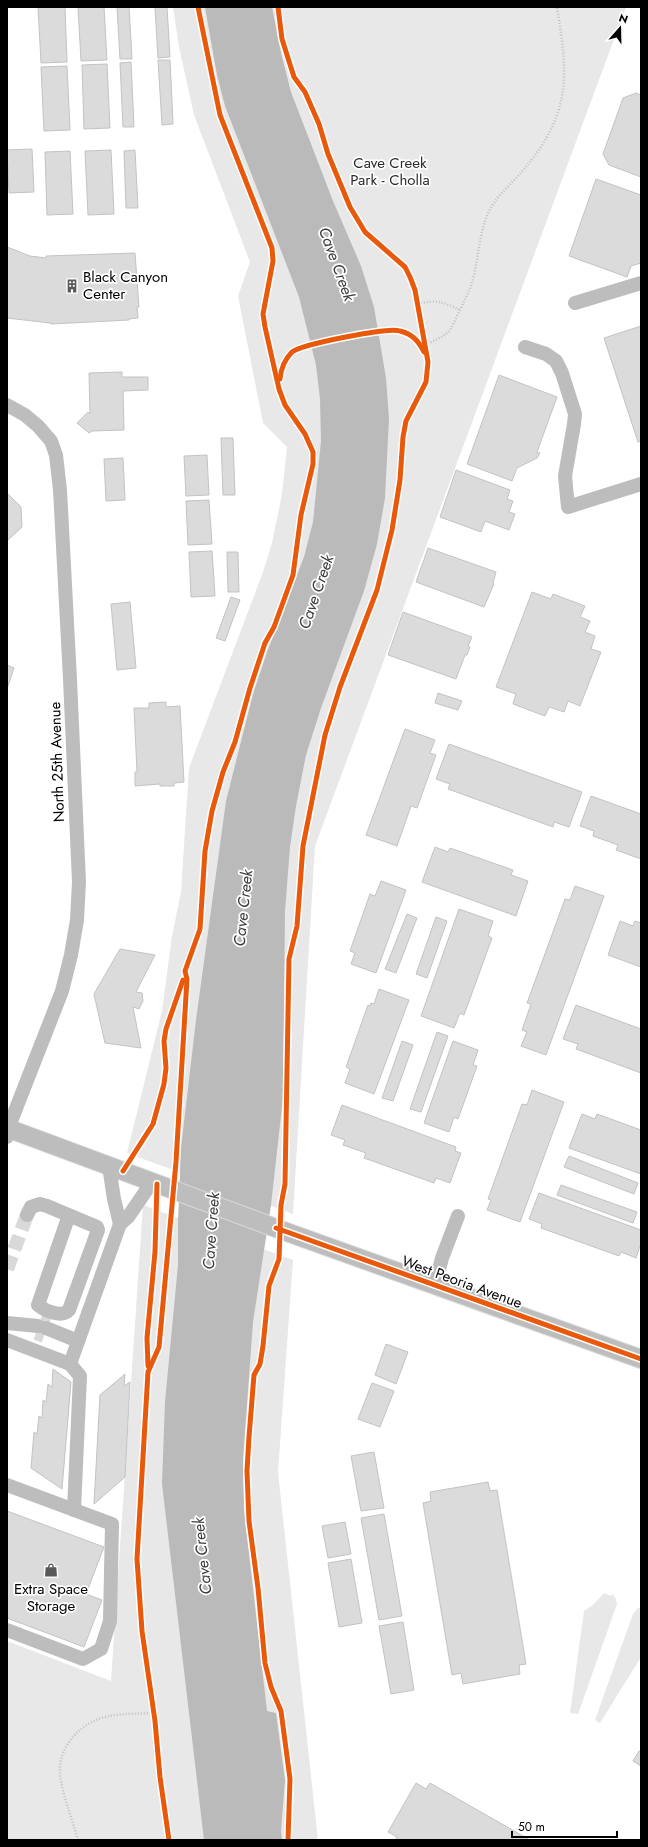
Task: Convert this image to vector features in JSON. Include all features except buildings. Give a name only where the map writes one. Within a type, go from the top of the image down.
[{"type":"main road","name":"West Peoria Avenue","points":[[7,1131],[109,1166],[641,1359]]},
{"type":"street","points":[[574,304],[641,283]]},
{"type":"street","points":[[525,347],[546,354],[556,361],[562,373],[575,414],[565,476],[568,507],[641,484]]},
{"type":"street","name":"North 25th Avenue","points":[[7,405],[25,415],[38,426],[51,441],[56,454],[60,490],[70,663],[79,882],[77,920],[71,955],[62,991],[7,1131]]},
{"type":"street","points":[[109,1166],[114,1199],[120,1224]]},
{"type":"street","points":[[70,1364],[120,1224],[128,1217],[152,1182]]},
{"type":"street","points":[[27,1215],[31,1207],[40,1204],[69,1215],[94,1225],[98,1230],[69,1310],[66,1314],[54,1313],[42,1309],[38,1305],[69,1215]]},
{"type":"street","points":[[435,1285],[442,1258],[458,1216]]},
{"type":"street","points":[[86,1265],[104,1271]]},
{"type":"street","points":[[11,1323],[42,1327],[79,1341]]},
{"type":"street","points":[[7,1340],[70,1364],[80,1376],[74,1510]]},
{"type":"street","points":[[7,1486],[112,1524],[110,1621],[101,1649],[83,1659],[7,1630]]},
{"type":"path","points":[[425,348],[448,332],[466,298],[473,278],[483,227],[490,210],[502,192],[540,150],[553,126],[559,108],[564,83],[565,55],[557,7]]},
{"type":"path","points":[[417,297],[419,311]]},
{"type":"path","points":[[418,304],[431,301],[442,302],[460,310]]},
{"type":"path","points":[[424,338],[425,348]]},
{"type":"path","points":[[420,342],[425,348]]},
{"type":"path","points":[[153,1706],[155,1720]]},
{"type":"path","points":[[78,1840],[63,1792],[60,1773],[62,1757],[68,1743],[79,1731],[91,1722],[106,1716],[154,1713]]},
{"type":"green space","name":"Cave Creek Park - Cholla","points":[[173,7],[626,7],[315,846],[293,1214],[127,1153],[162,1011],[172,936],[181,892],[189,768],[263,572],[272,543],[282,494],[287,447],[263,423],[238,296],[250,262],[194,115],[179,47]]},
{"type":"green space","points":[[143,1205],[293,1260],[278,1472],[318,1840],[7,1840],[7,1641],[111,1681]]},
{"type":"green space","points":[[604,1593],[611,1596],[612,1594],[616,1599],[617,1604],[578,1714],[570,1713],[584,1611],[593,1605]]},
{"type":"green space","points":[[638,1608],[641,1608],[641,1657],[600,1723],[595,1720],[633,1614]]},
{"type":"water","name":"Cave Creek","points":[[205,7],[272,7],[281,53],[291,92],[333,201],[361,266],[374,307],[386,378],[389,419],[385,498],[377,544],[364,591],[321,708],[306,755],[296,806],[290,847],[285,911],[283,1098],[271,1205],[253,1322],[243,1459],[244,1510],[267,1711],[276,1713],[285,1780],[281,1831],[282,1840],[204,1840],[162,1484],[165,1402],[178,1265],[181,1148],[196,1020],[226,801],[253,694],[267,652],[304,557],[313,522],[321,441],[320,399],[316,365],[299,297],[225,106],[217,75]]},
{"type":"tunnel","points":[[7,1269],[27,1215]]},
{"type":"tunnel","points":[[41,1318],[50,1321]]},
{"type":"tunnel","points":[[36,1333],[44,1336]]},
{"type":"cycle path","points":[[169,1840],[160,1777],[155,1721],[142,1631],[137,1559],[148,1372],[159,1347],[176,1162],[187,979],[185,971],[200,929],[205,851],[212,811],[223,772],[235,742],[250,688],[265,643],[274,627],[293,575],[301,515],[313,464],[313,452],[305,434],[285,405],[279,389],[263,314],[273,261],[272,248],[220,115],[198,7]]},
{"type":"cycle path","points":[[278,7],[282,39],[294,77],[305,92],[319,124],[328,154],[350,207],[365,232],[405,267],[410,277],[415,290],[428,362],[426,382],[406,421],[403,437],[400,480],[392,530],[377,590],[340,687],[325,735],[303,846],[297,926],[289,959],[285,1184],[281,1205],[279,1259],[269,1286],[260,1364],[254,1375],[247,1471],[249,1521],[258,1588],[265,1663],[271,1687],[281,1711],[290,1779],[288,1840]]},
{"type":"cycle path","points":[[280,379],[283,364],[292,352],[312,345],[346,337],[380,331],[400,331],[409,334],[415,339],[424,352]]},
{"type":"cycle path","points":[[123,1171],[153,1124],[164,1084],[166,1068],[164,1041],[166,1029],[183,980]]},
{"type":"cycle path","points":[[148,1366],[147,1338],[155,1252],[157,1184]]},
{"type":"cycle path","points":[[276,1228],[641,1359]]},
{"type":"place","name":"Black Canyon Center","points":[[72,286]]},
{"type":"place","name":"Extra Space Storage","points":[[51,1570]]}]
